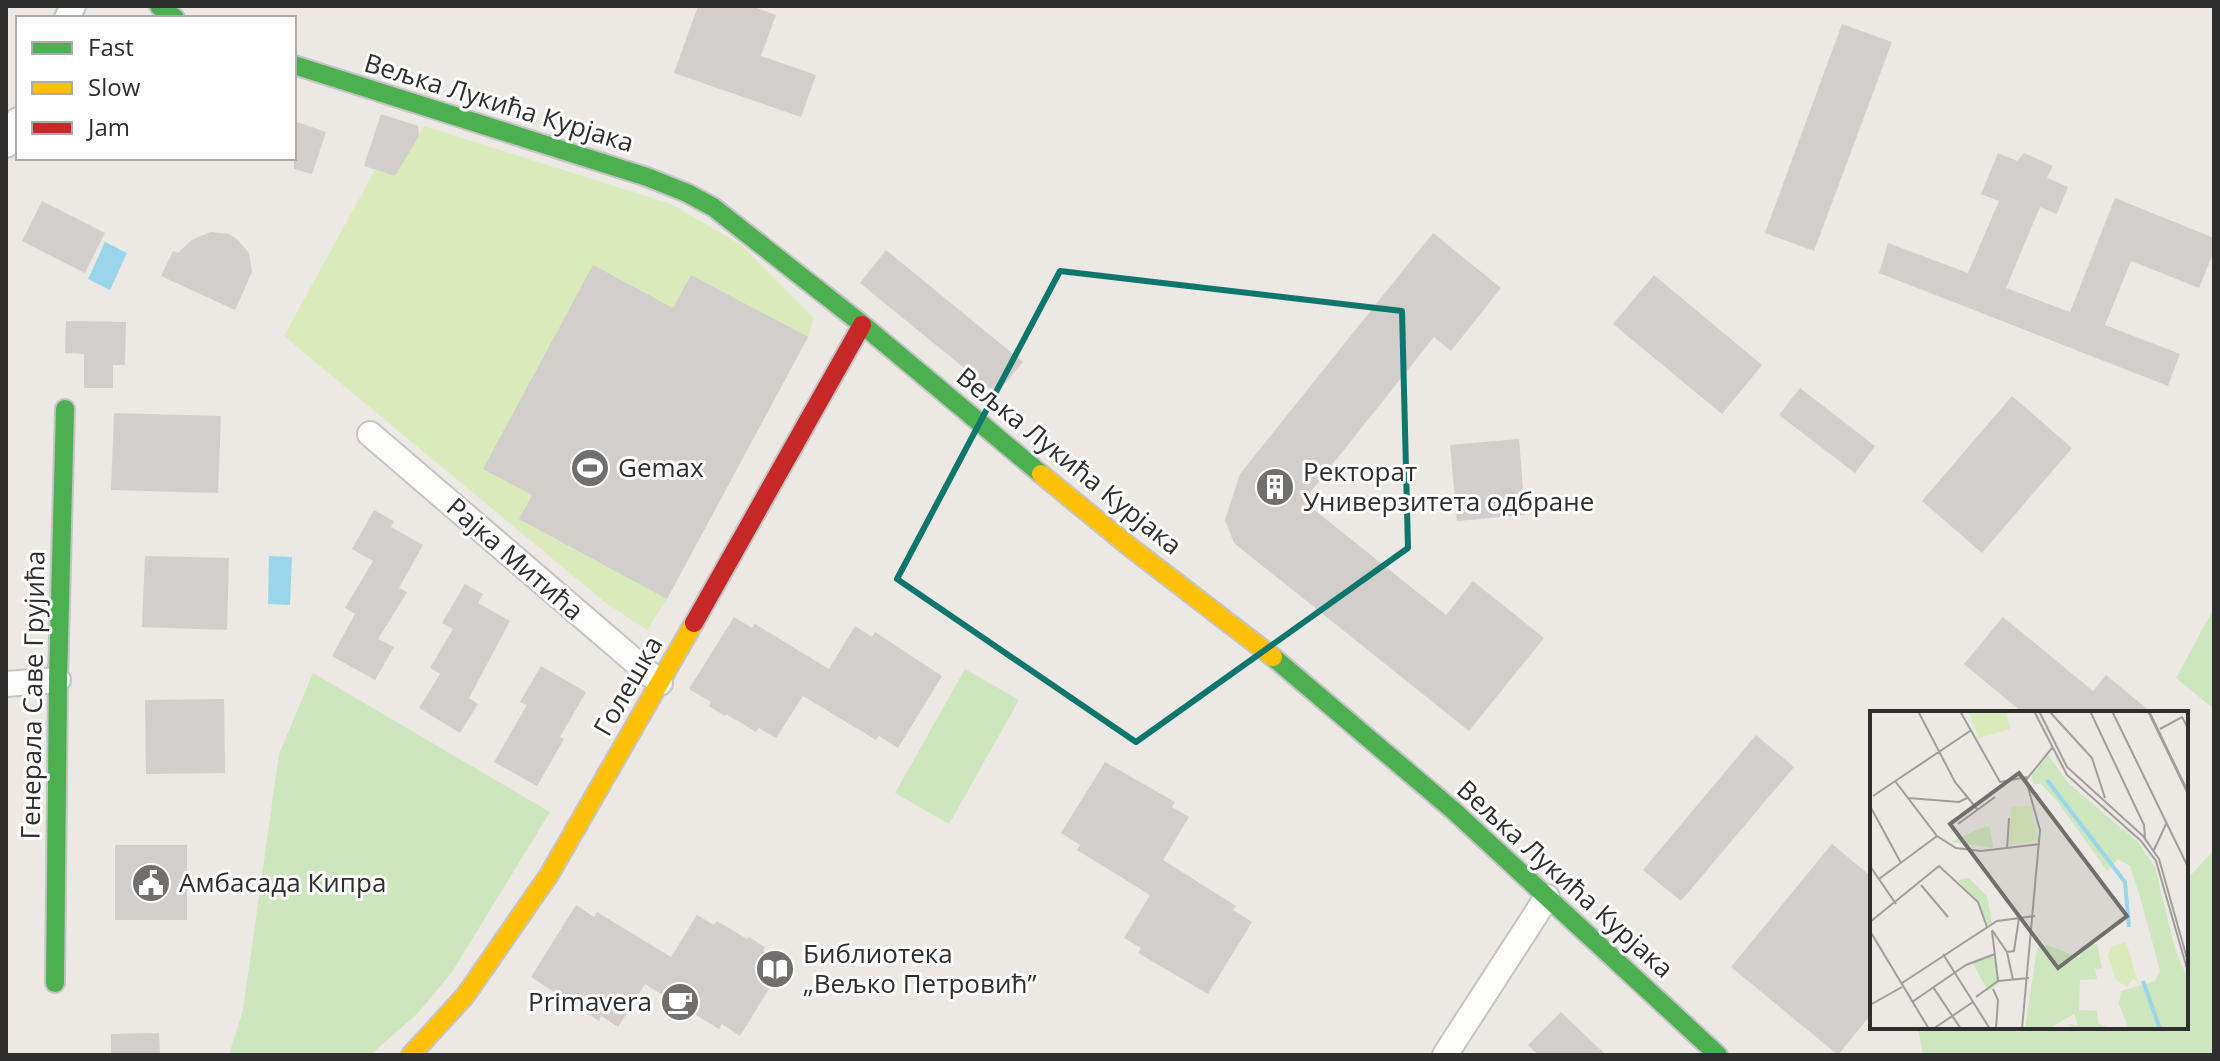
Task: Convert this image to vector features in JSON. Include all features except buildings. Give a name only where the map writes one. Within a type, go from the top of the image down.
[{"type":"street","name":"Вељка Лукића Курјака","points":[[296,66],[647,177],[687,193],[723,214],[1110,531],[1292,672],[1609,952],[1718,1055]]},
{"type":"street","points":[[6,145],[16,124]]},
{"type":"street","name":"Голешка","points":[[411,1055],[465,996],[549,875],[862,325]]},
{"type":"street","name":"Генерала Саве Грујића","points":[[55,983],[65,409]]},
{"type":"street","name":"Рајка Митића","points":[[370,434],[660,683]]},
{"type":"street","points":[[6,684],[58,680]]},
{"type":"street","points":[[1445,1055],[1547,897]]},
{"type":"highlighted area","points":[[1060,271],[1402,311],[1408,548],[1136,742],[897,579]]},
{"type":"green space","name":"Gemax","points":[[424,126],[671,204],[740,244],[814,318],[808,337],[667,599],[647,630],[606,603],[284,336],[375,170],[395,176]]},
{"type":"green space","points":[[2214,608],[2214,709],[2176,678]]},
{"type":"green space","points":[[965,669],[1019,700],[949,824],[895,793]]},
{"type":"green space","points":[[313,673],[550,812],[452,972],[418,1013],[370,1055],[229,1055],[243,1010],[279,754]]},
{"type":"green space","points":[[2214,850],[2214,1055],[1923,1055],[1918,1029],[2188,1029],[2188,878]]},
{"type":"water","points":[[105,242],[127,253],[110,290],[88,279]]},
{"type":"water","points":[[269,556],[292,557],[290,605],[268,604]]},
{"type":"traffic: fast","points":[[159,6],[172,16]]},
{"type":"traffic: fast","points":[[296,66],[647,177],[713,207],[863,325],[1041,474]]},
{"type":"traffic: fast","points":[[55,983],[65,409]]},
{"type":"traffic: fast","points":[[1273,657],[1454,811],[1718,1055]]},
{"type":"traffic: slow","points":[[1041,474],[1273,657]]},
{"type":"traffic: slow","points":[[411,1055],[465,996],[549,875],[694,623]]},
{"type":"traffic: jam","points":[[694,623],[862,325]]},
{"type":"place","name":"Gemax","points":[[590,468]]},
{"type":"place","name":"Ректорат Универзитета одбране","points":[[1275,487]]},
{"type":"place","name":"Амбасада Кипра","points":[[151,883]]},
{"type":"place","name":"Библиотека „Вељко Петровић”","points":[[775,969]]},
{"type":"place","name":"Primavera","points":[[680,1002]]}]
